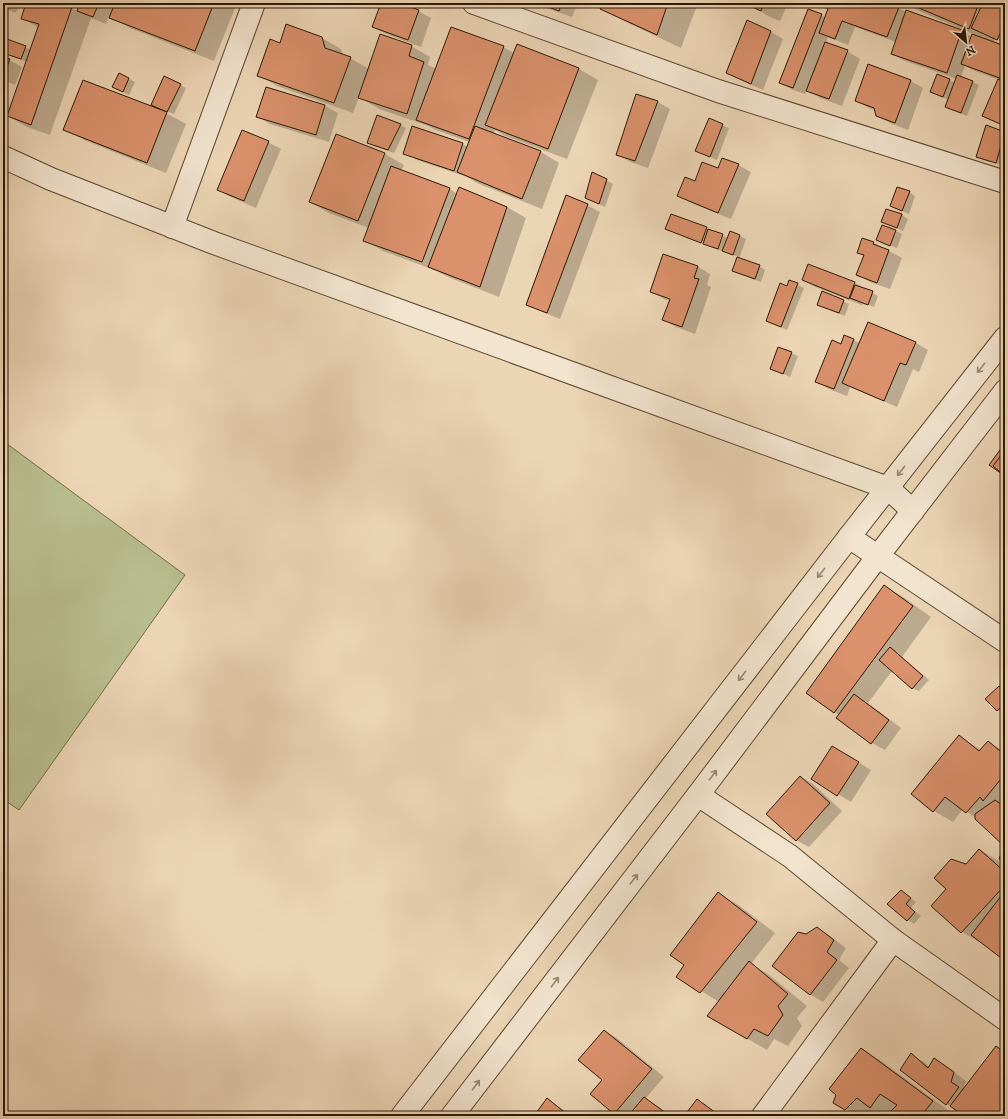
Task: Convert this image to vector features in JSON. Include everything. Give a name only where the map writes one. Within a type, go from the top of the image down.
[{"type":"street","points":[[172,227],[254,3]]},
{"type":"street","points":[[474,3],[718,92],[1005,182]]},
{"type":"street","points":[[3,157],[51,179],[172,227],[888,488],[913,511]]},
{"type":"street","points":[[402,1116],[849,537],[1005,338]]},
{"type":"street","points":[[452,1116],[1005,391]]},
{"type":"street","points":[[849,537],[1005,641]]},
{"type":"street","points":[[698,795],[790,856],[893,940],[1005,1019]]},
{"type":"street","points":[[763,1116],[893,940]]},
{"type":"green space","points":[[3,441],[185,575],[19,810],[3,799]]},
{"type":"building","points":[[26,3],[61,3],[72,7],[31,125],[7,116],[39,24],[21,19]]},
{"type":"building","points":[[80,3],[99,3],[93,17],[77,11]]},
{"type":"building","points":[[115,3],[214,3],[195,51],[109,18]]},
{"type":"building","points":[[381,3],[399,3],[419,10],[408,40],[372,27]]},
{"type":"building","points":[[538,3],[562,3],[559,11]]},
{"type":"building","points":[[602,3],[668,3],[657,35],[600,9]]},
{"type":"building","points":[[753,3],[764,3],[761,11],[752,7]]},
{"type":"building","points":[[830,3],[888,3],[899,7],[887,37],[842,21],[835,39],[819,33]]},
{"type":"building","points":[[907,3],[979,3],[969,29]]},
{"type":"building","points":[[983,3],[1005,3],[1005,23],[997,40],[971,28]]},
{"type":"building","points":[[808,9],[822,14],[793,88],[779,83]]},
{"type":"building","points":[[906,10],[962,30],[947,73],[891,54]]},
{"type":"building","points":[[747,20],[771,31],[751,84],[726,73]]},
{"type":"building","points":[[286,24],[322,37],[325,48],[351,57],[334,103],[257,76],[270,39],[280,43]]},
{"type":"building","points":[[451,27],[504,46],[469,139],[416,120]]},
{"type":"building","points":[[380,34],[412,45],[409,56],[424,62],[407,114],[358,98]]},
{"type":"building","points":[[972,34],[1005,46],[1005,80],[961,64]]},
{"type":"building","points":[[4,38],[26,46],[21,59],[3,53]]},
{"type":"building","points":[[825,42],[848,50],[829,99],[806,91]]},
{"type":"building","points":[[517,44],[579,68],[548,149],[485,125]]},
{"type":"building","points":[[3,56],[10,59],[3,77]]},
{"type":"building","points":[[868,64],[911,80],[895,123],[876,116],[874,108],[855,101]]},
{"type":"building","points":[[119,73],[129,78],[123,92],[112,87]]},
{"type":"building","points":[[937,74],[950,79],[943,97],[930,92]]},
{"type":"building","points":[[957,75],[973,81],[961,113],[945,107]]},
{"type":"building","points":[[164,76],[181,84],[167,112],[151,105]]},
{"type":"building","points":[[998,79],[1005,82],[1005,126],[982,116]]},
{"type":"building","points":[[83,80],[167,112],[147,163],[63,130]]},
{"type":"building","points":[[266,87],[325,105],[316,135],[256,117]]},
{"type":"building","points":[[636,94],[658,101],[635,161],[616,155]]},
{"type":"building","points":[[377,115],[401,124],[388,150],[367,143]]},
{"type":"building","points":[[709,118],[723,124],[710,157],[695,151]]},
{"type":"building","points":[[986,125],[1005,132],[996,163],[976,157]]},
{"type":"building","points":[[412,126],[463,143],[454,171],[403,154]]},
{"type":"building","points":[[475,126],[541,151],[522,199],[457,172]]},
{"type":"building","points":[[242,130],[269,141],[244,201],[217,190]]},
{"type":"building","points":[[336,134],[385,153],[358,221],[309,202]]},
{"type":"building","points":[[722,158],[739,164],[718,213],[677,196],[685,177],[695,181],[702,162],[718,168]]},
{"type":"building","points":[[391,166],[450,188],[422,262],[363,241]]},
{"type":"building","points":[[592,172],[607,179],[599,204],[585,198]]},
{"type":"building","points":[[459,187],[507,207],[480,287],[428,267]]},
{"type":"building","points":[[897,187],[910,191],[902,211],[890,206]]},
{"type":"building","points":[[566,195],[588,204],[547,313],[526,305]]},
{"type":"building","points":[[886,209],[902,214],[897,228],[881,222]]},
{"type":"building","points":[[671,214],[707,227],[701,243],[665,229]]},
{"type":"building","points":[[882,225],[896,230],[890,246],[876,240]]},
{"type":"building","points":[[708,229],[723,234],[718,249],[703,244]]},
{"type":"building","points":[[730,231],[740,235],[733,255],[722,251]]},
{"type":"building","points":[[862,238],[874,242],[873,244],[889,250],[877,283],[856,275],[864,255],[857,253]]},
{"type":"building","points":[[663,254],[698,266],[694,278],[699,279],[682,327],[662,320],[670,299],[650,292]]},
{"type":"building","points":[[737,257],[760,265],[755,279],[732,271]]},
{"type":"building","points":[[808,264],[855,282],[849,299],[802,280]]},
{"type":"building","points":[[789,280],[798,283],[781,327],[766,321],[780,283],[787,286]]},
{"type":"building","points":[[855,285],[873,291],[868,305],[850,298]]},
{"type":"building","points":[[822,291],[844,300],[839,313],[817,305]]},
{"type":"building","points":[[868,322],[916,342],[906,365],[900,363],[884,401],[842,383]]},
{"type":"building","points":[[844,335],[854,339],[834,389],[815,382],[832,340],[841,344]]},
{"type":"building","points":[[778,347],[792,352],[783,374],[770,369]]},
{"type":"building","points":[[1005,443],[1005,476],[989,465]]},
{"type":"building","points":[[1005,450],[1005,476],[993,466]]},
{"type":"building","points":[[884,585],[913,606],[834,713],[806,693]]},
{"type":"building","points":[[890,647],[923,676],[912,689],[879,660]]},
{"type":"building","points":[[999,686],[1005,692],[1005,703],[997,711],[985,699]]},
{"type":"building","points":[[854,694],[889,720],[871,744],[836,718]]},
{"type":"building","points":[[959,735],[979,751],[988,741],[1005,755],[1005,774],[983,801],[980,797],[966,813],[945,797],[933,812],[911,794]]},
{"type":"building","points":[[832,746],[859,762],[837,796],[811,779]]},
{"type":"building","points":[[800,776],[830,803],[796,841],[766,814]]},
{"type":"building","points":[[995,800],[1005,807],[1005,863],[999,859],[1004,846],[975,819],[975,814]]},
{"type":"building","points":[[979,849],[1005,872],[1005,885],[961,933],[931,906],[946,889],[934,878],[951,859],[966,864]]},
{"type":"building","points":[[901,890],[911,898],[906,904],[915,912],[907,921],[887,904]]},
{"type":"building","points":[[1005,891],[1005,961],[971,935]]},
{"type":"building","points":[[718,892],[757,922],[700,993],[676,977],[684,965],[670,955]]},
{"type":"building","points":[[817,927],[834,940],[827,952],[837,960],[810,995],[772,966],[798,932],[806,934]]},
{"type":"building","points":[[749,961],[788,994],[778,1006],[783,1015],[768,1036],[754,1029],[747,1039],[707,1016]]},
{"type":"building","points":[[604,1030],[652,1069],[614,1114],[590,1094],[602,1080],[578,1060]]},
{"type":"building","points":[[996,1046],[1005,1053],[1005,1116],[964,1116],[950,1106]]},
{"type":"building","points":[[861,1048],[933,1101],[921,1116],[918,1116],[915,1111],[912,1116],[886,1116],[897,1105],[880,1094],[870,1108],[857,1098],[845,1110],[833,1103],[836,1095],[829,1089]]},
{"type":"building","points":[[911,1053],[928,1068],[934,1058],[954,1072],[951,1082],[959,1087],[946,1105],[900,1070]]},
{"type":"building","points":[[644,1097],[670,1116],[628,1116]]},
{"type":"building","points":[[547,1098],[569,1116],[534,1116]]},
{"type":"building","points":[[697,1099],[720,1116],[684,1116]]}]
